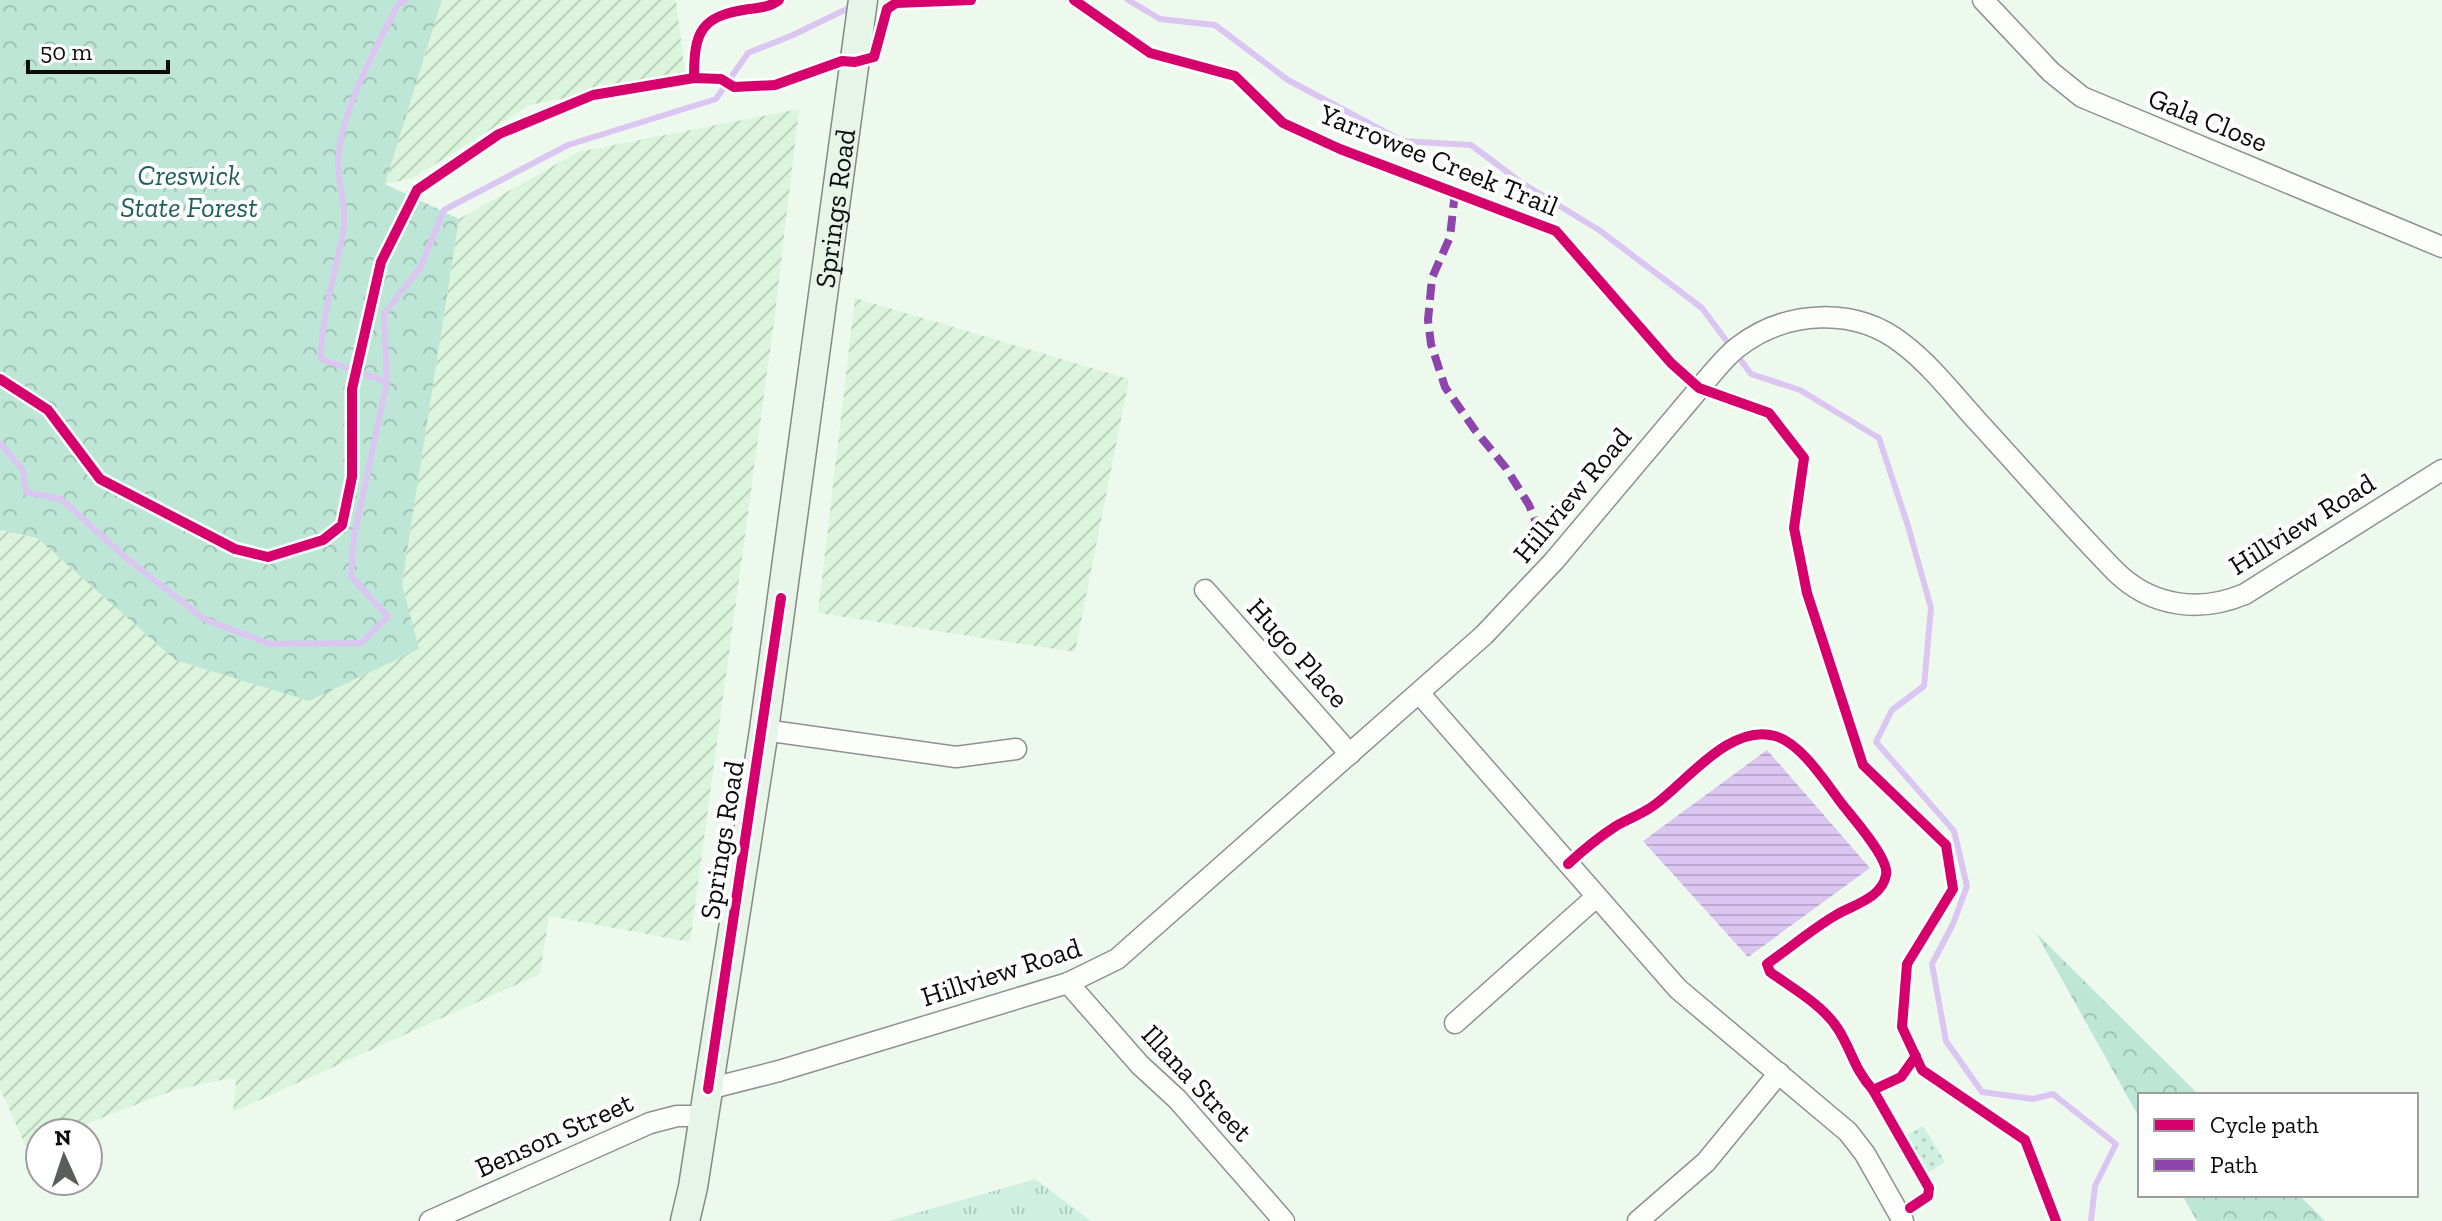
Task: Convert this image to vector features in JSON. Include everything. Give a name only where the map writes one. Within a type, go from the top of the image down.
[{"type":"street","name":"Springs Road","points":[[685,1221],[764,730],[863,0]]},
{"type":"street","name":"Gala Close","points":[[1983,0],[2051,72],[2082,97],[2442,247]]},
{"type":"street","name":"Hillview Road","points":[[706,1102],[779,1071],[1068,983],[1105,967],[1125,953],[1484,635],[1619,487],[1709,377],[1736,349],[1774,326],[1805,318],[1853,320],[1888,333],[1924,364],[2116,572],[2136,589],[2171,603],[2211,604],[2245,594],[2442,470]]},
{"type":"street","name":"Hugo Place","points":[[1205,590],[1350,754]]},
{"type":"street","points":[[1419,693],[1678,989],[1848,1132],[1865,1154],[1903,1221]]},
{"type":"street","points":[[764,730],[956,757],[1016,749]]},
{"type":"street","points":[[1455,1023],[1596,897]]},
{"type":"street","name":"Illana Street","points":[[1068,983],[1140,1065],[1177,1099],[1284,1221]]},
{"type":"street","points":[[1638,1221],[1706,1162],[1779,1073]]},
{"type":"street","name":"Benson Street","points":[[430,1221],[650,1123],[677,1116],[706,1102]]},
{"type":"green space","name":"Creswick State Forest","points":[[0,0],[442,0],[385,184],[459,219],[402,584],[419,649],[309,701],[175,660],[37,538],[0,530]]},
{"type":"green space","points":[[442,0],[676,0],[685,73],[530,105],[413,178],[385,184]]},
{"type":"green space","points":[[799,109],[774,321],[690,942],[549,916],[540,974],[233,1112],[236,1080],[230,1078],[172,1091],[104,1117],[24,1117],[24,1142],[0,1088],[0,530],[37,538],[175,660],[309,701],[418,649],[402,584],[459,219],[578,152]]},
{"type":"green space","points":[[855,298],[1129,379],[1075,652],[818,613]]},
{"type":"green space","points":[[2036,933],[2197,1093],[2138,1093],[2138,1115]]},
{"type":"green space","points":[[1923,1126],[1945,1162],[1926,1174],[1904,1137]]},
{"type":"green space","points":[[1035,1179],[1091,1221],[889,1221]]},
{"type":"green space","points":[[2183,1197],[2301,1197],[2325,1221],[2197,1221]]},
{"type":"shaded area","points":[[1767,750],[1870,868],[1748,957],[1643,841]]},
{"type":"waterway","points":[[387,382],[321,359],[326,312],[344,224],[338,169],[341,140],[352,101],[369,61],[397,6],[405,0]]},
{"type":"waterway","points":[[1128,0],[1160,19],[1215,25],[1288,80],[1402,141],[1471,145],[1522,183],[1599,230],[1702,308],[1751,374],[1800,390],[1879,438],[1931,608],[1924,686],[1892,710],[1876,742],[1954,831],[1967,886],[1953,924],[1932,964],[1946,1041],[1982,1092],[2033,1099],[2053,1094],[2116,1144],[2095,1186],[2091,1221]]},
{"type":"waterway","points":[[0,443],[23,470],[26,492],[61,499],[125,557],[204,619],[270,644],[361,643],[388,617],[351,576],[354,537],[387,382],[384,314],[421,266],[444,210],[568,145],[716,99],[748,53],[855,5]]},
{"type":"marked path","points":[[1455,192],[1450,237],[1432,278],[1428,320],[1431,344],[1445,387],[1506,468],[1529,505],[1542,537],[1542,544],[1535,554]]},
{"type":"cycle path","points":[[694,78],[698,38],[710,22],[720,16],[764,7],[779,0]]},
{"type":"cycle path","points":[[0,379],[48,410],[100,479],[235,549],[268,557],[323,540],[342,525],[352,477],[352,389],[381,262],[417,190],[499,134],[593,95],[694,78],[721,79],[734,87],[775,85],[842,61],[855,62],[874,57],[887,9],[896,3],[971,0]]},
{"type":"cycle path","name":"Yarrowee Creek Trail","points":[[1074,0],[1150,53],[1235,76],[1283,123],[1340,149],[1556,231],[1671,363],[1699,388],[1769,413],[1804,458],[1794,528],[1807,593],[1863,765],[1946,845],[1953,889],[1907,964],[1902,1027],[1922,1070],[2025,1140],[2056,1221]]},
{"type":"cycle path","points":[[708,1089],[781,598]]},
{"type":"cycle path","points":[[1568,864],[1610,830],[1653,806],[1725,746],[1758,734],[1785,740],[1812,765],[1869,838],[1882,859],[1886,875],[1873,895],[1827,920],[1767,964],[1770,972],[1832,1020],[1861,1075],[1873,1090],[1901,1077],[1916,1056]]},
{"type":"cycle path","points":[[1873,1090],[1929,1188],[1928,1196],[1910,1208]]}]
